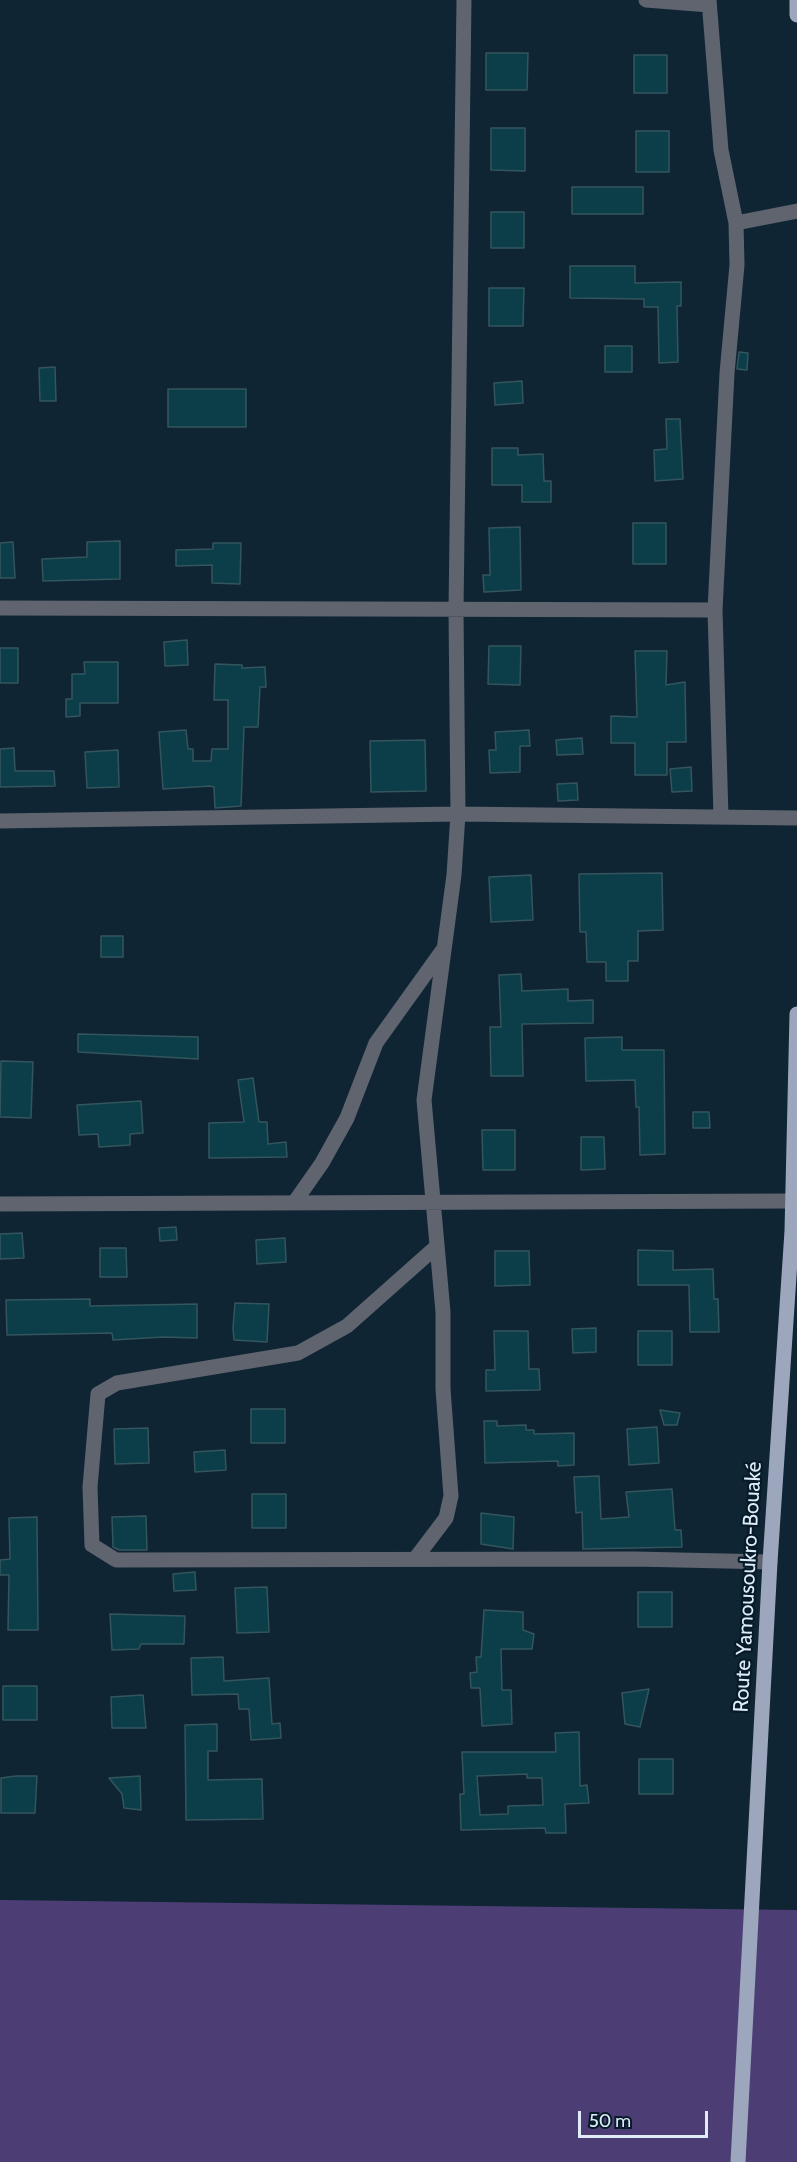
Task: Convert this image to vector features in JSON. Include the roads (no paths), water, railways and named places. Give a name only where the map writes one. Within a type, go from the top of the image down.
[{"type":"main road","points":[[797,0],[797,15]]},
{"type":"main road","name":"Route Yamousoukro-Bouaké","points":[[738,2162],[770,1562],[794,1231],[792,1201],[797,1014]]},
{"type":"street","points":[[415,1558],[447,1518],[451,1496],[443,1389],[443,1312],[424,1100],[454,875],[458,814],[456,610],[464,0]]},
{"type":"street","points":[[646,0],[709,2],[721,150],[736,222],[737,265],[727,373],[715,610],[721,817]]},
{"type":"street","points":[[736,222],[797,211]]},
{"type":"street","points":[[0,608],[715,610]]},
{"type":"street","points":[[0,820],[458,814],[797,818]]},
{"type":"street","points":[[294,1203],[322,1163],[347,1118],[376,1043],[444,949]]},
{"type":"street","points":[[0,1204],[792,1201]]},
{"type":"street","points":[[436,1247],[347,1326],[298,1353],[117,1383],[98,1394],[90,1487],[92,1545],[116,1560],[415,1558],[770,1562]]}]
